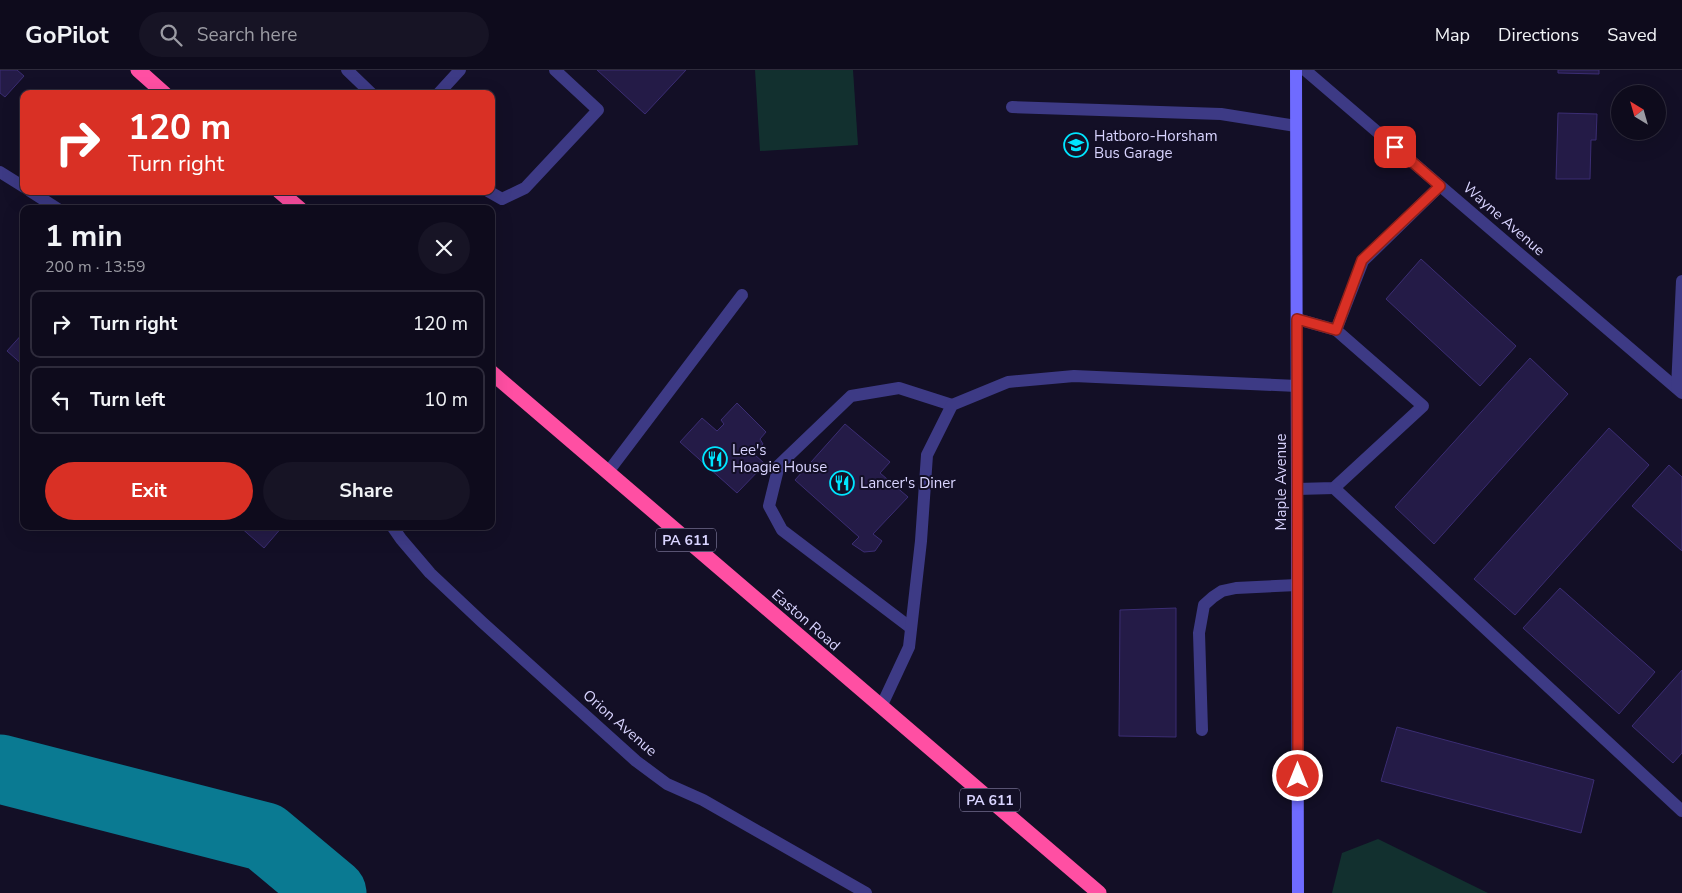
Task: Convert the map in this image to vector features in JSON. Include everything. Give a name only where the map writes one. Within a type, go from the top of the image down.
[{"type":"highway","points":[[138,70],[160,90]]},
{"type":"highway","points":[[284,195],[295,205]]},
{"type":"highway","name":"Easton Road","points":[[495,375],[1099,893]]},
{"type":"street","points":[[347,70],[368,90]]},
{"type":"street","points":[[442,90],[460,70]]},
{"type":"street","points":[[495,194],[502,198],[525,188],[598,110],[556,70]]},
{"type":"street","name":"Maple Avenue","points":[[1296,70],[1298,893]]},
{"type":"street","name":"Wayne Avenue","points":[[1305,70],[1679,391]]},
{"type":"street","points":[[1012,107],[1221,114],[1296,126]]},
{"type":"street","points":[[0,172],[20,185]]},
{"type":"street","points":[[1336,330],[1362,260],[1440,186]]},
{"type":"street","points":[[36,195],[52,205]]},
{"type":"street","points":[[1679,391],[1682,281]]},
{"type":"street","points":[[608,472],[742,295]]},
{"type":"street","points":[[1297,319],[1336,330],[1423,406],[1334,488],[1297,489]]},
{"type":"street","points":[[911,628],[782,530],[769,506],[780,465],[851,396],[900,388],[952,405],[1008,382],[1074,376],[1297,386]]},
{"type":"street","points":[[881,707],[909,647],[921,541],[927,455],[952,405]]},
{"type":"street","points":[[1334,488],[1682,811]]},
{"type":"street","name":"Orion Avenue","points":[[395,530],[430,573],[636,761],[667,784],[702,800],[866,893]]},
{"type":"street","points":[[1202,730],[1199,634],[1204,606],[1213,596],[1222,591],[1236,588],[1297,586]]},
{"type":"green space","points":[[755,70],[853,70],[858,145],[760,151]]},
{"type":"green space","points":[[1378,839],[1488,893],[1332,893],[1342,853]]},
{"type":"building","points":[[0,70],[17,70],[24,76],[5,97],[0,93]]},
{"type":"building","points":[[597,70],[686,70],[645,114]]},
{"type":"building","points":[[1558,70],[1599,70],[1599,74],[1558,73]]},
{"type":"building","points":[[1558,113],[1597,114],[1596,140],[1591,140],[1590,179],[1556,179]]},
{"type":"building","points":[[1421,259],[1516,346],[1480,386],[1386,299]]},
{"type":"building","points":[[20,336],[20,362],[7,351]]},
{"type":"building","points":[[1530,358],[1568,394],[1434,544],[1395,507]]},
{"type":"building","points":[[737,403],[766,432],[760,439],[763,444],[754,454],[765,464],[737,493],[680,442],[702,418],[717,431],[724,424],[721,420]]},
{"type":"building","points":[[845,424],[890,462],[880,473],[908,497],[873,534],[882,541],[875,551],[864,552],[852,544],[859,537],[795,480]]},
{"type":"building","points":[[1609,428],[1649,465],[1515,615],[1474,579]]},
{"type":"building","points":[[1669,465],[1682,477],[1682,551],[1632,506]]},
{"type":"building","points":[[244,530],[280,530],[264,548]]},
{"type":"building","points":[[1560,588],[1655,672],[1619,714],[1523,628]]},
{"type":"building","points":[[1176,608],[1176,737],[1119,736],[1120,610]]},
{"type":"building","points":[[1682,670],[1682,753],[1673,763],[1632,726]]},
{"type":"building","points":[[1397,727],[1594,780],[1581,833],[1381,781]]},
{"type":"taxiway","points":[[0,769],[265,837],[332,893]]},
{"type":"place","name":"Hatboro-Horsham Bus Garage","points":[[1076,145]]},
{"type":"place","name":"Lee's Hoagie House","points":[[715,459]]},
{"type":"place","name":"Lancer's Diner","points":[[842,483]]},
{"type":"route","points":[[1298,776],[1297,319],[1336,330],[1362,260],[1440,186],[1395,147]]}]
